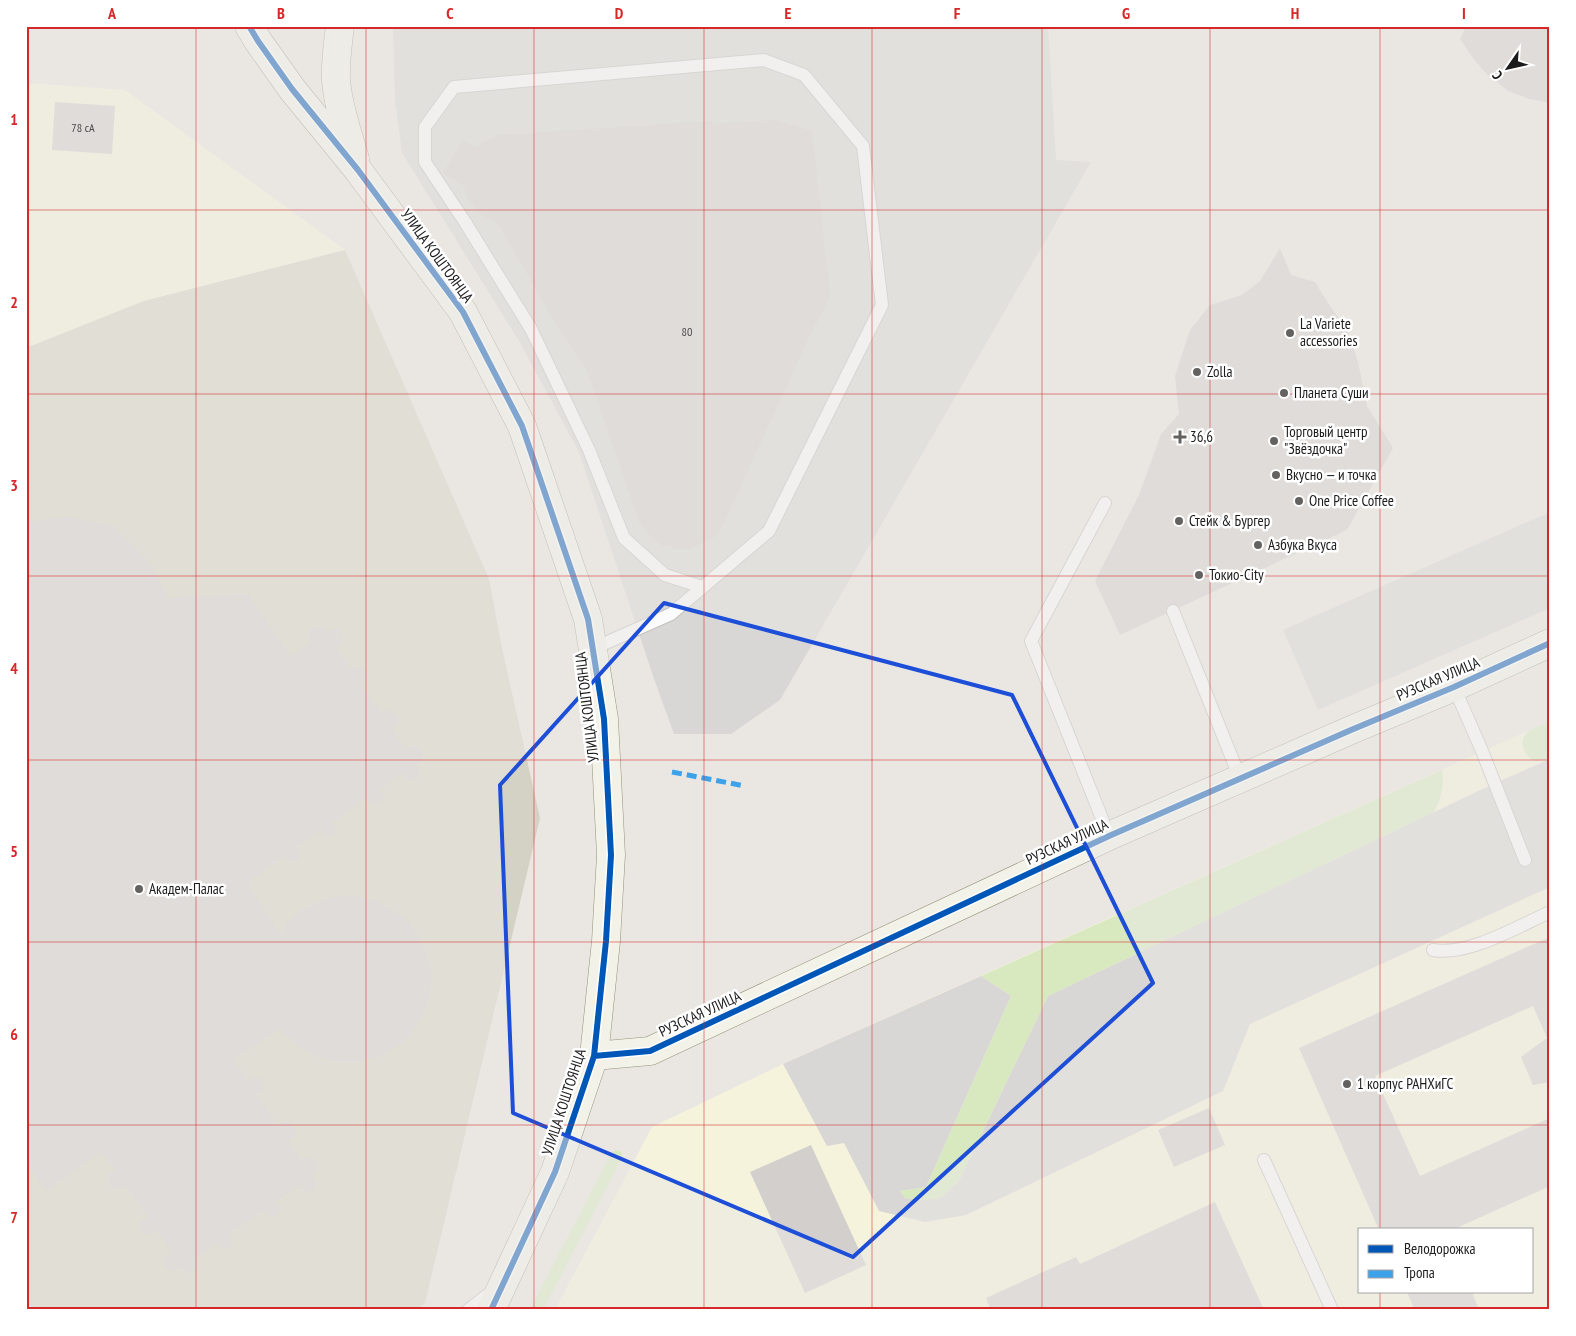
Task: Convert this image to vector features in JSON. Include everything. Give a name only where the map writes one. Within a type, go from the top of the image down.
[{"type":"street","name":"УЛИЦА КОШТОЯНЦА","points":[[249,26],[292,89],[358,170],[463,312],[522,426],[588,619],[604,719],[611,855],[606,941],[594,1056],[555,1172],[491,1310]]},
{"type":"street","points":[[340,26],[336,59],[336,82],[358,170]]},
{"type":"street","name":"РУЗСКАЯ УЛИЦА","points":[[594,1056],[650,1051],[1110,836],[1240,778],[1454,687],[1550,643]]},
{"type":"lane","points":[[592,648],[671,614],[769,531],[882,306],[863,146],[804,75],[764,60],[454,87],[426,127],[425,162],[465,222],[531,329],[589,450],[624,538],[665,575],[702,587]]},
{"type":"lane","points":[[1105,503],[1032,641],[1110,836]]},
{"type":"lane","points":[[1173,610],[1240,778]]},
{"type":"lane","points":[[1454,687],[1482,751],[1525,860]]},
{"type":"lane","points":[[1433,950],[1452,951],[1479,944],[1550,912]]},
{"type":"lane","points":[[1264,1160],[1332,1310]]},
{"type":"lane","points":[[468,1310],[504,1281]]},
{"type":"highlighted area","points":[[664,603],[1012,695],[1153,983],[853,1257],[513,1113],[500,785]]},
{"type":"shaded area","points":[[1048,26],[1056,160],[1091,162],[780,700],[731,734],[674,734],[579,452],[519,341],[402,153],[395,100],[393,27]]},
{"type":"shaded area","points":[[26,83],[125,90],[345,250],[144,301],[26,348]]},
{"type":"shaded area","points":[[345,250],[489,579],[502,648],[540,818],[425,1303],[416,1310],[26,1310],[26,348],[144,301]]},
{"type":"shaded area","points":[[1550,512],[1550,608],[1318,710],[1283,630]]},
{"type":"shaded area","points":[[1550,721],[1550,1310],[555,1310],[652,1127],[783,1064]]},
{"type":"shaded area","points":[[1550,759],[1550,887],[1250,1024],[1223,1091],[966,1215],[925,1222],[879,1211],[844,1143],[827,1146],[783,1064],[981,976],[1011,996],[926,1187],[900,1191],[905,1198],[923,1200],[941,1198],[959,1181],[1048,996],[1495,783]]},
{"type":"green space","points":[[1550,721],[1550,759],[1535,761],[1525,752],[1522,744],[1523,740],[1530,730]]},
{"type":"green space","points":[[1442,770],[1442,791],[1434,812],[1048,996],[959,1181],[941,1198],[923,1200],[905,1198],[900,1191],[926,1187],[1011,996],[981,976]]},
{"type":"green space","points":[[616,1150],[620,1151],[622,1158],[543,1310],[530,1310],[611,1153]]},
{"type":"building","points":[[1466,26],[1550,26],[1550,103],[1529,99],[1508,91],[1488,75],[1475,61],[1460,39]]},
{"type":"building","points":[[55,102],[115,106],[112,154],[52,150]]},
{"type":"building","points":[[775,120],[812,131],[830,297],[810,335],[721,529],[714,537],[692,548],[677,549],[663,546],[654,540],[639,522],[587,370],[559,329],[499,225],[479,213],[468,199],[465,192],[466,187],[443,173],[463,140],[476,148],[483,142],[499,135],[713,121],[713,124]]},
{"type":"building","name":"Торговый центр \"Звёздочка\"","points":[[1280,248],[1291,275],[1315,282],[1348,331],[1358,362],[1367,406],[1393,448],[1347,530],[1120,635],[1095,581],[1139,495],[1161,434],[1179,414],[1175,376],[1190,330],[1210,305],[1242,295],[1260,281]]},
{"type":"building","name":"Академ-Палас","points":[[67,517],[114,526],[150,563],[168,598],[248,594],[291,656],[311,642],[309,630],[315,627],[323,628],[326,632],[332,629],[339,630],[343,637],[342,645],[337,649],[351,669],[357,666],[364,668],[367,673],[366,679],[360,683],[382,714],[387,710],[394,712],[399,719],[397,725],[392,729],[405,749],[410,746],[417,746],[422,753],[421,761],[415,764],[420,770],[419,776],[413,781],[406,779],[402,773],[380,789],[383,801],[378,804],[371,804],[367,798],[332,822],[336,828],[335,834],[332,837],[324,836],[320,831],[297,846],[301,852],[301,858],[296,861],[289,860],[285,855],[247,883],[282,936],[285,924],[300,911],[318,902],[337,896],[357,896],[377,901],[395,911],[410,924],[421,940],[429,959],[431,979],[429,999],[421,1018],[410,1035],[395,1048],[378,1057],[358,1062],[338,1062],[318,1057],[301,1048],[279,1029],[234,1060],[248,1081],[253,1077],[261,1079],[264,1084],[263,1091],[257,1095],[278,1125],[283,1122],[291,1124],[295,1130],[294,1137],[288,1140],[302,1161],[307,1157],[314,1158],[318,1164],[317,1172],[312,1176],[316,1182],[316,1188],[309,1192],[303,1191],[299,1185],[276,1201],[280,1207],[280,1212],[275,1216],[268,1215],[264,1210],[229,1234],[233,1239],[232,1245],[228,1248],[221,1248],[217,1242],[194,1258],[198,1263],[197,1269],[192,1273],[185,1272],[182,1267],[175,1271],[167,1269],[163,1264],[165,1257],[172,1252],[157,1230],[150,1235],[143,1233],[139,1228],[141,1221],[148,1217],[126,1186],[120,1190],[113,1188],[108,1182],[109,1174],[115,1170],[102,1151],[46,1191],[26,1162],[26,522]]},
{"type":"building","name":"1 корпус РАНХиГС","points":[[1550,937],[1550,1082],[1533,1085],[1521,1057],[1547,1038],[1533,1006],[1375,1076],[1420,1176],[1550,1118],[1550,1186],[1456,1228],[1378,1228],[1299,1048]]},
{"type":"building","points":[[1209,1108],[1225,1145],[1174,1167],[1158,1130]]},
{"type":"building","points":[[811,1145],[866,1265],[805,1293],[750,1172]]},
{"type":"building","points":[[1215,1202],[1264,1310],[991,1310],[986,1298],[1076,1257],[1080,1264]]},
{"type":"building","points":[[1408,1294],[1473,1294],[1479,1310],[1415,1310]]},
{"type":"marked path","points":[[672,772],[745,786]]},
{"type":"cycle path","points":[[249,26],[292,89],[358,170],[463,312],[522,426],[588,619],[604,719],[611,855],[606,941],[594,1056],[555,1172],[491,1310]]},
{"type":"cycle path","points":[[594,1056],[650,1051],[1109,836],[1454,687],[1550,643]]},
{"type":"place","name":"La Variete accessories","points":[[1290,333]]},
{"type":"place","name":"Zolla","points":[[1197,372]]},
{"type":"place","name":"Планета Суши","points":[[1284,393]]},
{"type":"place","name":"36,6","points":[[1180,437]]},
{"type":"place","name":"Торговый центр \"Звёздочка\"","points":[[1274,441]]},
{"type":"place","name":"Вкусно — и точка","points":[[1276,475]]},
{"type":"place","name":"One Price Coffee","points":[[1299,501]]},
{"type":"place","name":"Стейк & Бургер","points":[[1179,521]]},
{"type":"place","name":"Азбука Вкуса","points":[[1258,545]]},
{"type":"place","name":"Токио-City","points":[[1199,575]]},
{"type":"place","name":"Академ-Палас","points":[[139,889]]},
{"type":"place","name":"1 корпус РАНХиГС","points":[[1347,1084]]}]
